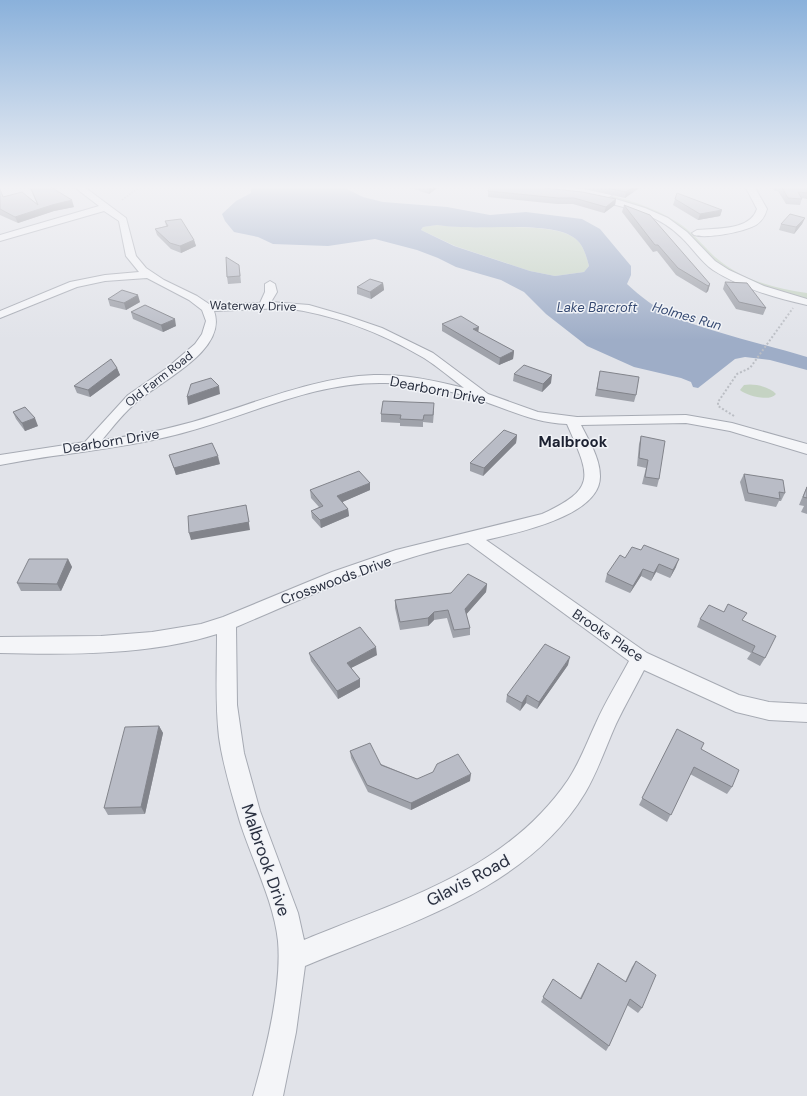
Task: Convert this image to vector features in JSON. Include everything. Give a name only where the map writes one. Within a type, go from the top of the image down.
[{"type":"street","name":"Waterway Drive","points":[[127,237],[131,256],[137,265],[149,275],[193,298],[207,308],[264,305],[309,308],[343,318],[378,331],[429,356],[447,367],[487,398]]},
{"type":"street","points":[[686,237],[705,258],[723,271],[803,301]]},
{"type":"street","points":[[700,237],[705,243]]},
{"type":"street","points":[[714,253],[734,268],[769,283],[807,290]]},
{"type":"street","points":[[0,315],[60,289],[89,281],[149,275]]},
{"type":"street","points":[[264,305],[269,298],[270,284]]},
{"type":"street","name":"Old Farm Road","points":[[90,445],[125,405],[185,360],[201,346],[210,332],[212,325],[212,318],[207,308]]},
{"type":"street","name":"Dearborn Drive","points":[[0,460],[169,433],[219,419],[296,394],[372,379],[387,379],[425,384],[487,398],[541,417],[572,421],[663,418],[692,420],[734,427],[807,449]]},
{"type":"street","name":"Crosswoods Drive","points":[[0,646],[118,642],[182,634],[227,624],[319,585],[376,564],[426,548],[536,522],[571,507],[583,497],[591,486],[593,475],[586,450],[572,421]]},
{"type":"street","name":"Brooks Place","points":[[471,537],[640,659],[736,703],[769,711],[807,713]]},
{"type":"street","name":"Malbrook Drive","points":[[227,624],[227,703],[232,752],[243,793],[290,930],[292,971],[281,1041],[268,1096]]},
{"type":"street","name":"Glavis Road","points":[[292,958],[436,899],[490,872],[519,852],[546,827],[576,787],[597,747],[606,723],[640,659]]},
{"type":"path","points":[[734,427],[736,417],[718,406],[718,402],[737,374],[750,368],[803,301]]},
{"type":"green space","points":[[436,237],[573,237],[584,250],[589,266],[584,272],[555,276],[530,271],[455,246]]},
{"type":"green space","points":[[684,237],[696,237],[715,257],[736,272],[758,282],[807,293],[807,300],[754,283],[722,268],[701,249]]},
{"type":"green space","points":[[744,385],[762,386],[770,389],[776,394],[769,398],[753,396],[740,390]]},
{"type":"water","name":"Lake Barcroft","points":[[258,237],[436,237],[454,246],[530,271],[555,276],[584,272],[589,266],[584,250],[573,237],[607,237],[631,266],[631,275],[627,284],[654,306],[672,316],[704,328],[807,357],[807,370],[770,360],[745,357],[735,359],[698,388],[693,387],[691,382],[681,378],[634,367],[587,346],[546,314],[524,292],[501,280],[456,267],[417,250],[375,239],[328,246],[273,244]]},
{"type":"building","points":[[164,237],[192,237],[194,240],[180,246],[170,243]]},
{"type":"building","points":[[649,237],[669,237],[710,284],[708,286],[678,268],[658,245],[655,245]]},
{"type":"building","points":[[226,257],[239,265],[240,276],[227,277]]},
{"type":"building","points":[[370,279],[383,283],[370,292],[357,287]]},
{"type":"building","points":[[725,282],[747,283],[766,308],[739,302]]},
{"type":"building","points":[[122,290],[138,295],[124,303],[108,299]]},
{"type":"building","points":[[145,305],[175,319],[161,325],[131,312]]},
{"type":"building","points":[[461,316],[479,327],[473,329],[514,351],[500,358],[442,324]]},
{"type":"building","points":[[111,359],[117,368],[88,390],[74,386]]},
{"type":"building","points":[[524,365],[552,375],[543,384],[514,374]]},
{"type":"building","points":[[600,371],[639,377],[636,395],[597,389]]},
{"type":"building","points":[[211,378],[219,386],[187,397],[191,384]]},
{"type":"building","points":[[383,401],[434,403],[433,415],[424,415],[423,420],[400,419],[401,415],[381,414]]},
{"type":"building","points":[[25,407],[35,418],[22,423],[13,412]]},
{"type":"building","points":[[504,430],[517,435],[484,468],[470,463]]},
{"type":"building","points":[[641,436],[665,441],[659,479],[645,477],[648,460],[639,458]]},
{"type":"building","points":[[212,443],[218,456],[174,468],[169,455]]},
{"type":"building","points":[[359,471],[370,483],[337,496],[348,509],[320,520],[311,511],[323,506],[310,490]]},
{"type":"building","points":[[744,474],[783,480],[785,493],[779,492],[780,499],[748,493]]},
{"type":"building","points":[[807,487],[807,498],[803,497]]},
{"type":"building","points":[[246,505],[249,522],[189,533],[188,516]]},
{"type":"building","points":[[644,545],[679,559],[673,570],[659,564],[654,573],[643,569],[633,586],[607,574],[620,555],[625,558],[632,547],[641,550]]},
{"type":"building","points":[[29,559],[68,559],[57,584],[17,583]]},
{"type":"building","points":[[468,574],[487,584],[465,609],[470,628],[454,630],[448,610],[434,612],[428,618],[400,622],[395,600],[451,593]]},
{"type":"building","points":[[728,604],[747,613],[742,620],[776,636],[765,658],[752,652],[755,646],[700,619],[709,605],[724,612]]},
{"type":"building","points":[[360,627],[376,647],[347,663],[360,679],[337,691],[309,653]]},
{"type":"building","points":[[545,644],[570,657],[539,702],[527,695],[522,703],[507,695]]},
{"type":"building","points":[[159,726],[141,807],[104,808],[125,727]]},
{"type":"building","points":[[677,729],[704,743],[701,749],[739,770],[732,787],[694,767],[671,815],[642,798]]},
{"type":"building","points":[[370,743],[381,765],[417,779],[433,772],[437,764],[458,754],[471,774],[411,803],[367,785],[350,751]]},
{"type":"building","points":[[636,961],[656,975],[642,1008],[630,999],[609,1046],[543,997],[553,979],[581,999],[598,963],[626,982]]},
{"type":"district","name":"Malbrook","points":[[573,442]]},
{"type":"water label","name":"Holmes Run","points":[[687,316]]}]
